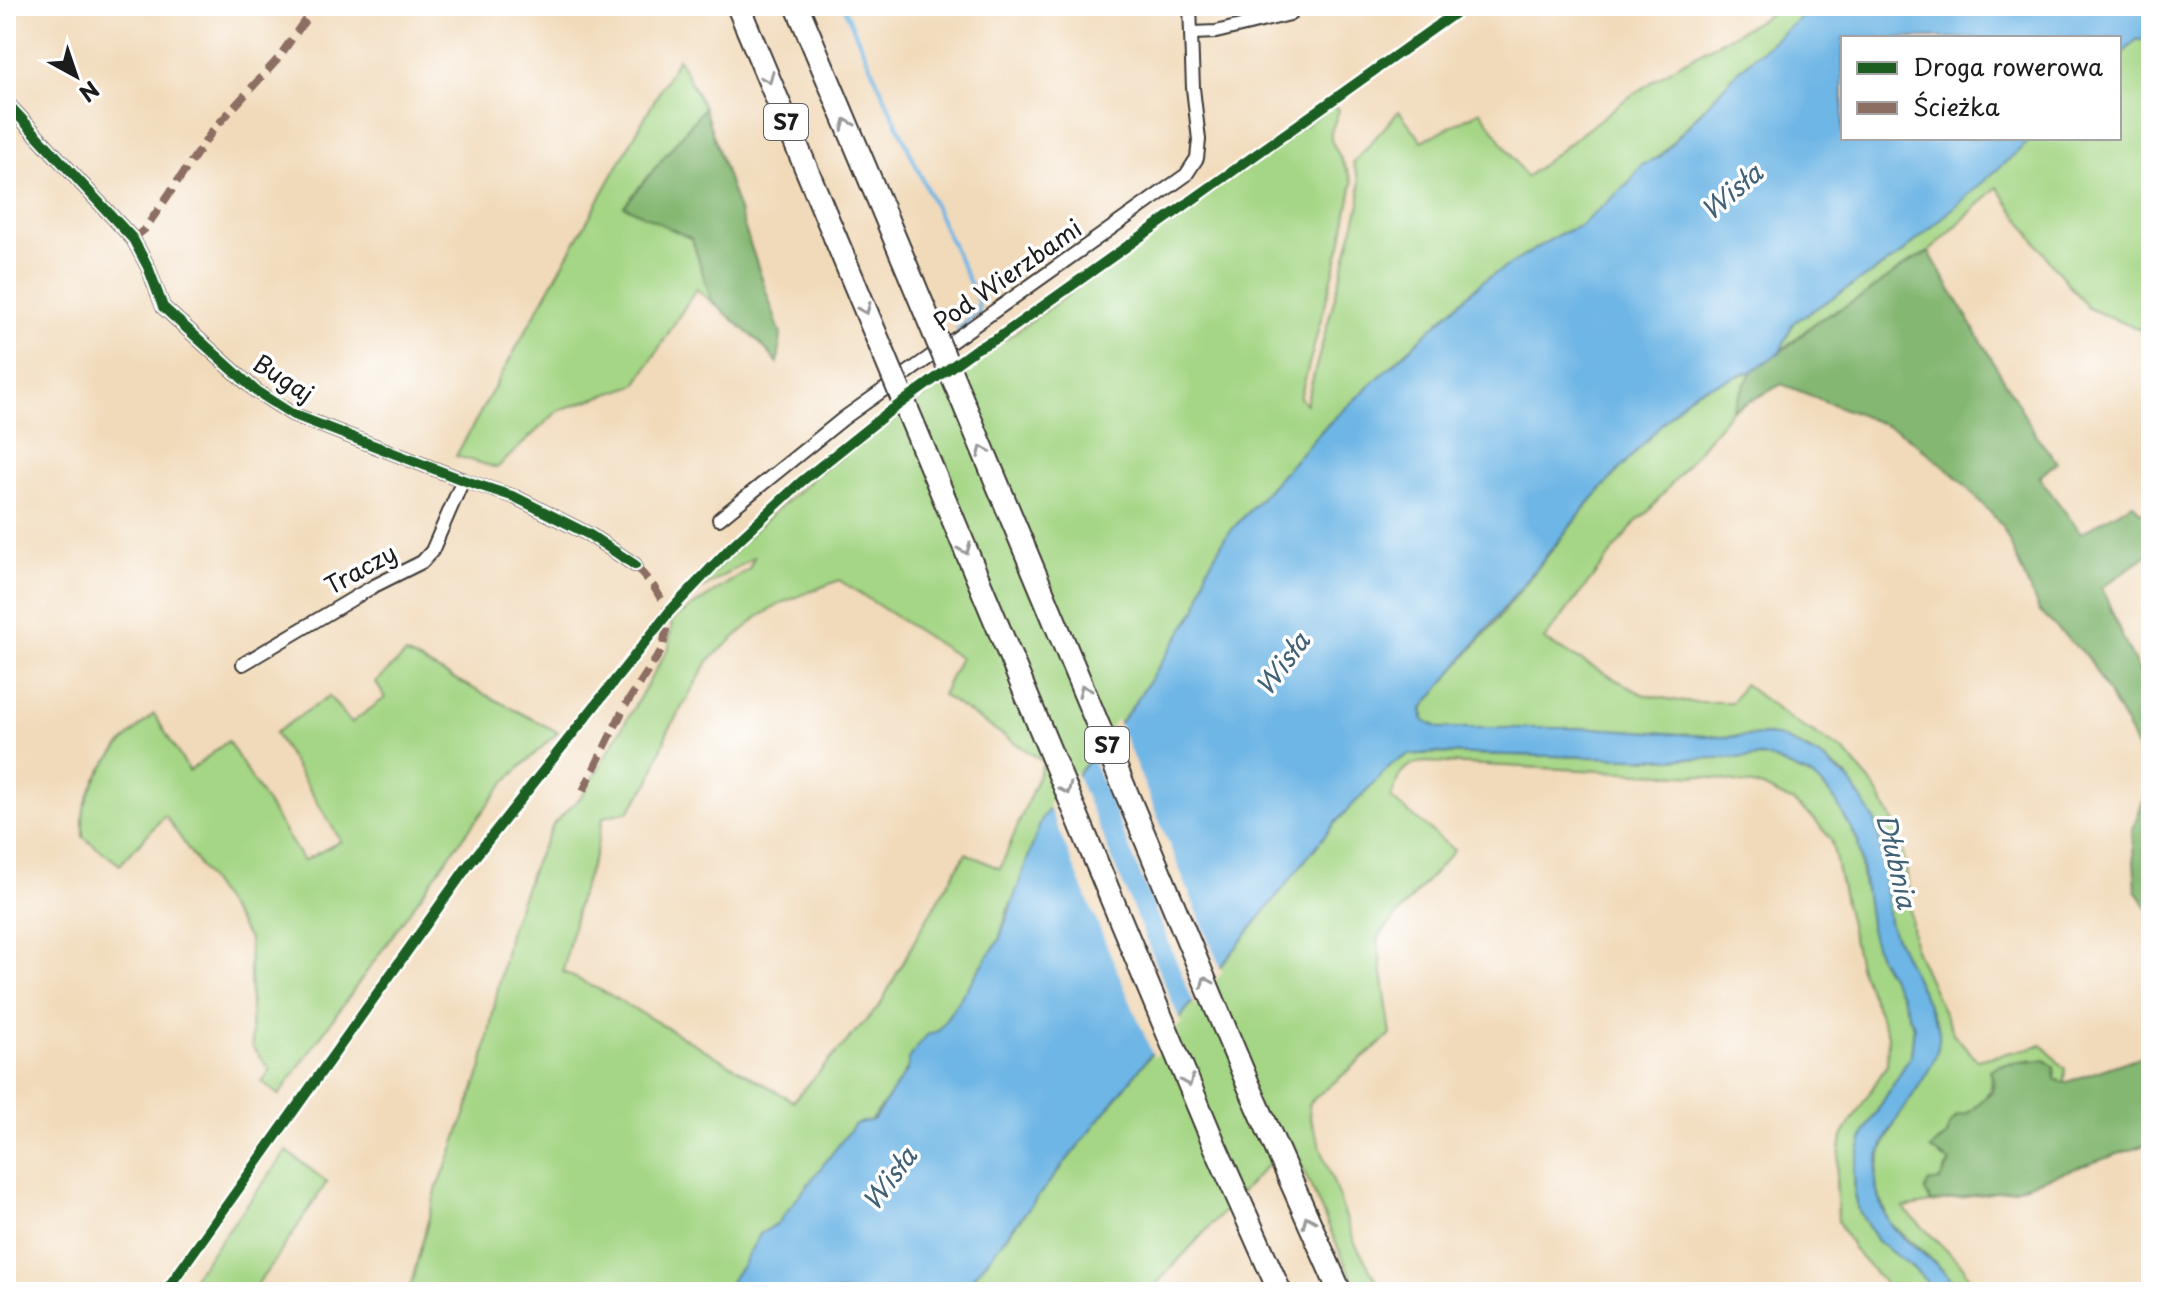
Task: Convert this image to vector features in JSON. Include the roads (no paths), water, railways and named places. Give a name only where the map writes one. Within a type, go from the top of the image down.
[{"type":"highway","name":"S7","points":[[738,6],[1215,1146],[1280,1292]]},
{"type":"highway","name":"S7","points":[[797,6],[1254,1097],[1340,1292]]},
{"type":"street","name":"Pod Wierzbami","points":[[719,519],[844,418],[1186,175],[1197,158],[1199,140],[1193,88],[1190,6]]},
{"type":"street","points":[[1192,33],[1216,32],[1290,14],[1286,6]]},
{"type":"street","name":"Bugaj","points":[[6,102],[133,239],[148,267],[163,307],[256,391],[292,414],[463,480],[496,489],[550,514],[618,552],[635,565]]},
{"type":"street","name":"Traczy","points":[[243,664],[374,586],[422,562],[432,551],[463,480]]},
{"type":"water","name":"Wisła","points":[[1814,6],[2151,6],[2151,39],[2136,40],[2121,55],[2121,36],[1841,36],[1841,140],[2031,140],[1900,255],[1793,323],[1780,352],[1752,371],[1698,390],[1683,401],[1593,498],[1422,709],[1424,721],[1440,728],[1596,728],[1721,737],[1768,735],[1781,737],[1821,757],[1850,781],[1875,821],[1884,864],[1889,923],[1938,1026],[1938,1047],[1929,1069],[1887,1137],[1878,1163],[1877,1189],[1891,1225],[1939,1267],[1961,1292],[1932,1292],[1914,1269],[1877,1241],[1859,1210],[1854,1171],[1864,1133],[1911,1055],[1914,1027],[1872,937],[1858,841],[1824,787],[1811,776],[1768,757],[1666,759],[1432,753],[1408,755],[1393,763],[1335,823],[962,1292],[722,1292],[742,1266],[760,1234],[777,1224],[855,1124],[873,1120],[908,1069],[908,1059],[927,1035],[938,1031],[999,940],[1042,818],[1130,710],[1198,607],[1207,569],[1226,536],[1324,428],[1483,281],[1560,234],[1580,226],[1630,182],[1642,165],[1660,157],[1739,70]]},
{"type":"waterway","points":[[843,6],[978,301],[979,312],[957,330]]},
{"type":"water label","name":"Dłubnia","points":[[1896,861]]}]
